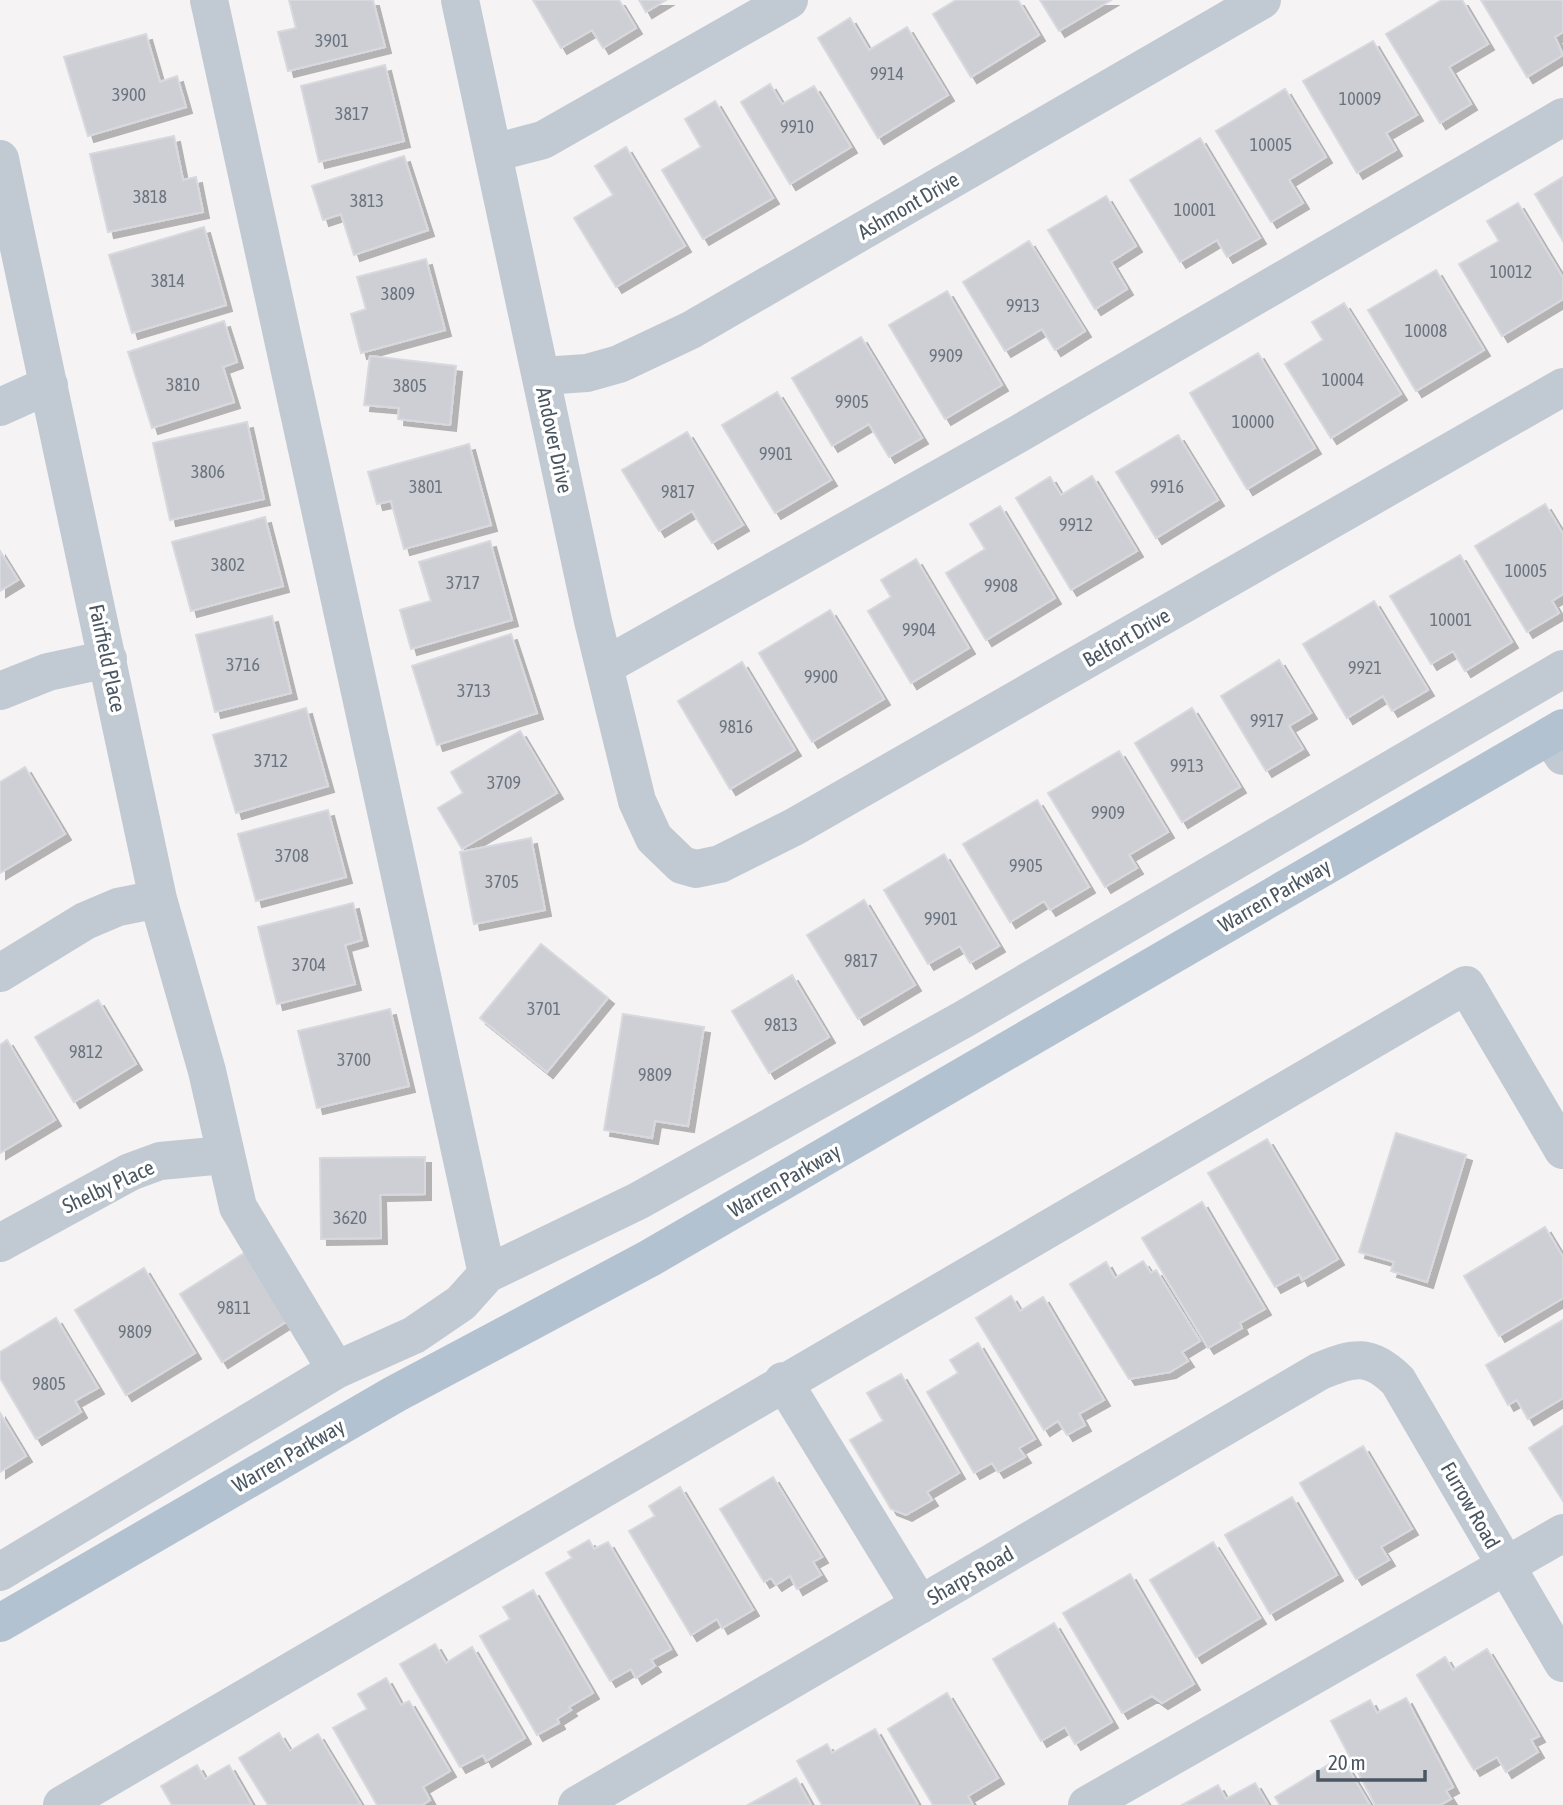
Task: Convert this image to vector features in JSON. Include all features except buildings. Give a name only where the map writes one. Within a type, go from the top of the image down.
[{"type":"main road","name":"Warren Parkway","points":[[0,1623],[395,1394],[650,1258],[1559,740]]},
{"type":"street","points":[[209,0],[487,1274]]},
{"type":"street","name":"Andover Drive","points":[[460,0],[605,666],[637,801],[654,838],[682,865]]},
{"type":"street","points":[[493,153],[543,140],[789,0]]},
{"type":"street","name":"Ashmont Drive","points":[[542,376],[587,373],[619,364],[691,330],[1262,0]]},
{"type":"street","points":[[605,666],[1020,432],[1563,117]]},
{"type":"street","name":"Fairfield Place","points":[[0,159],[158,899],[207,1071],[223,1155],[238,1208],[336,1370]]},
{"type":"street","points":[[0,407],[49,385]]},
{"type":"street","name":"Belfort Drive","points":[[682,865],[696,869],[720,864],[794,827],[1563,387]]},
{"type":"street","points":[[0,691],[48,671],[108,659]]},
{"type":"street","points":[[0,1572],[336,1370],[414,1335],[461,1303],[487,1274],[638,1201],[915,1046],[1563,669]]},
{"type":"street","points":[[0,973],[85,921],[118,907],[158,899]]},
{"type":"street","points":[[62,1805],[783,1381],[1465,985],[1563,1150]]},
{"type":"street","name":"Shelby Place","points":[[0,1243],[130,1172],[160,1161],[223,1155]]},
{"type":"street","name":"Furrow Road","points":[[1367,1359],[1383,1366],[1398,1381],[1563,1663]]},
{"type":"street","name":"Sharps Road","points":[[577,1805],[1320,1371],[1341,1362],[1367,1359]]},
{"type":"street","points":[[783,1381],[920,1605]]},
{"type":"street","points":[[1087,1805],[1563,1533]]}]
